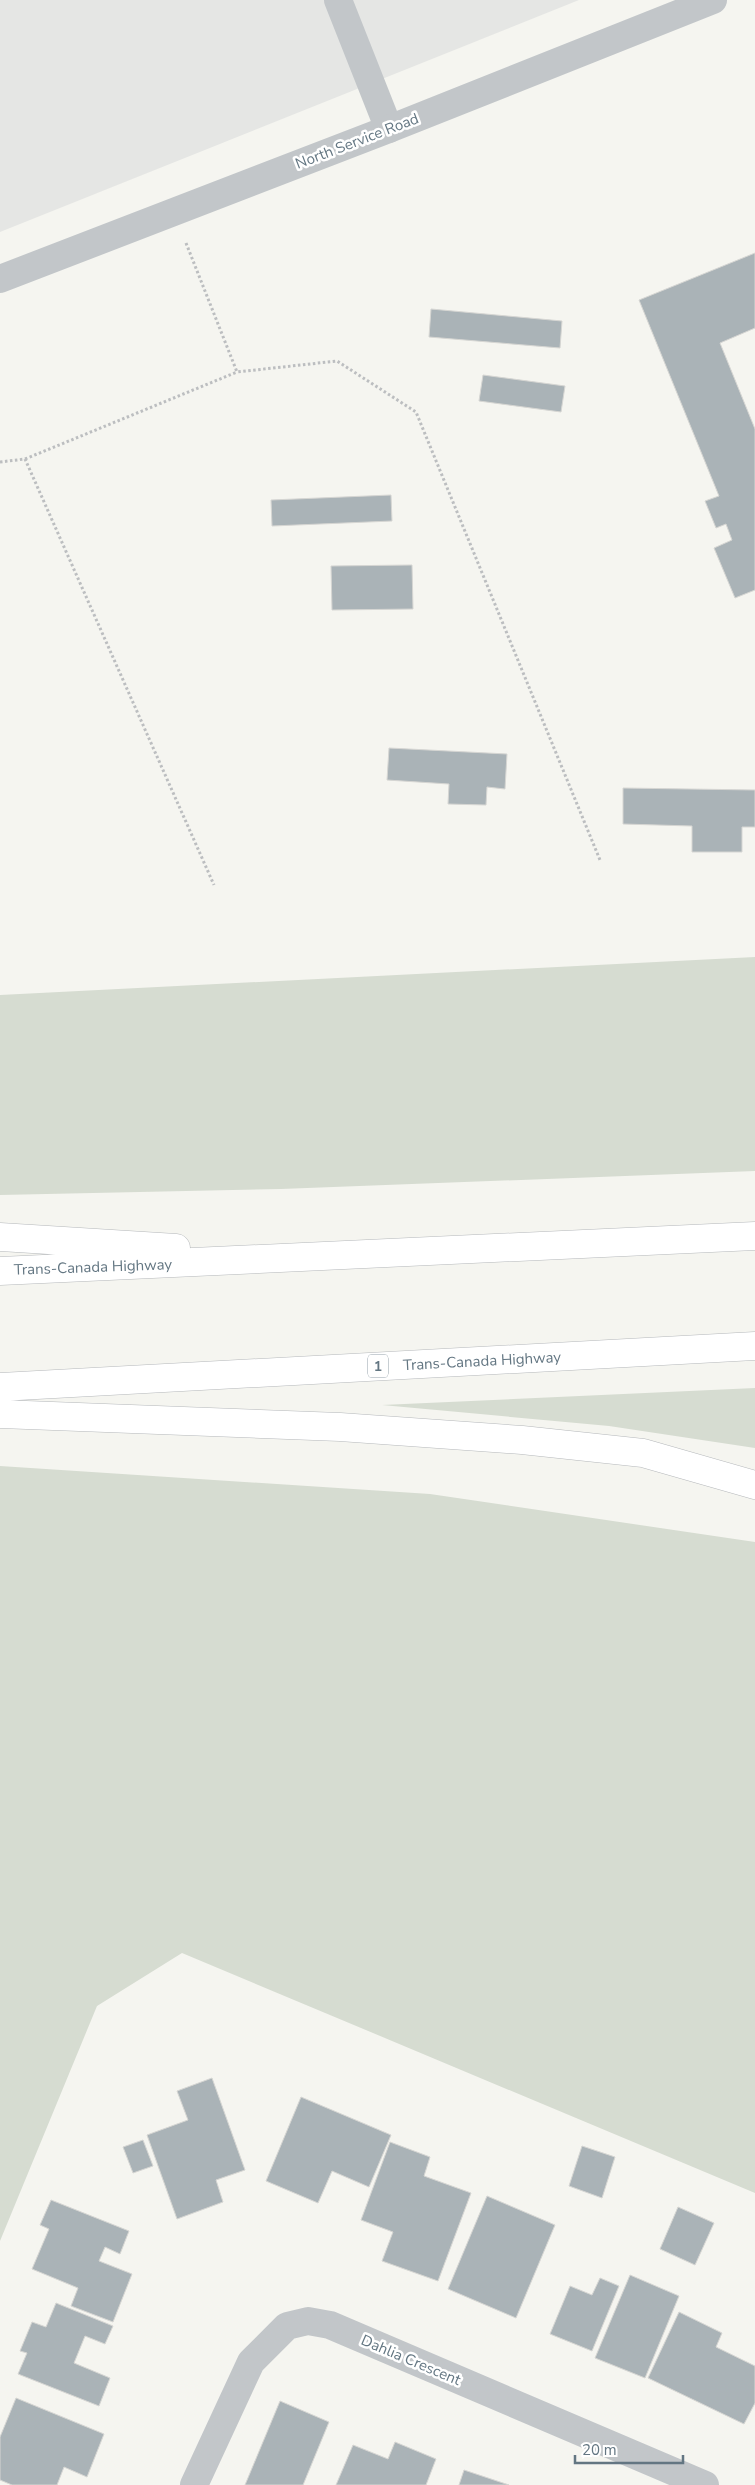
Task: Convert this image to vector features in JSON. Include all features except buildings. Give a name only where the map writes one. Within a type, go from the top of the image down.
[{"type":"highway","name":"Trans-Canada Highway","points":[[0,1270],[755,1236]]},
{"type":"highway","points":[[0,1237],[330,1256]]},
{"type":"highway","name":"Trans-Canada Highway","points":[[0,1387],[755,1346]]},
{"type":"highway","points":[[0,1414],[340,1428],[522,1440],[643,1454],[755,1485]]},
{"type":"street","points":[[338,0],[389,129]]},
{"type":"street","name":"North Service Road","points":[[0,279],[389,129],[713,0]]},
{"type":"street","name":"Dahlia Crescent","points":[[194,2485],[251,2362],[287,2326],[308,2321],[330,2325],[705,2485]]},
{"type":"path","points":[[173,212],[237,372]]},
{"type":"path","points":[[0,462],[26,458],[237,372],[337,361],[416,412],[600,860]]},
{"type":"path","points":[[26,458],[214,885]]},
{"type":"shaded area","points":[[0,0],[579,0],[0,232]]},
{"type":"shaded area","points":[[755,957],[755,1171],[281,1189],[0,1195],[0,995]]},
{"type":"shaded area","points":[[755,1388],[755,1448],[609,1426],[382,1405]]},
{"type":"shaded area","points":[[0,1466],[430,1494],[755,1542],[755,2193],[182,1953],[97,2006],[0,2241]]}]
